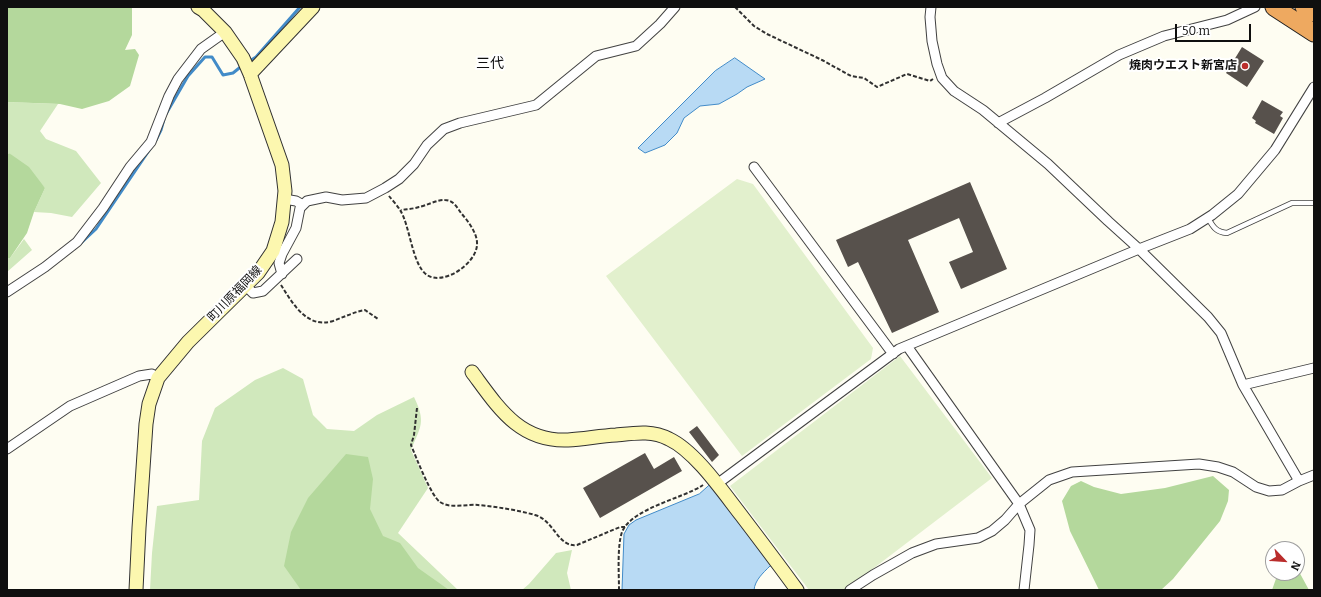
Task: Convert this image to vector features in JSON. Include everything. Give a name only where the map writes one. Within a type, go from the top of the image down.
[{"type":"highway","points":[[1274,7],[1314,33]]},
{"type":"highway","points":[[1304,7],[1314,13]]},
{"type":"main road","name":"町川原福岡線","points":[[136,590],[146,424],[149,404],[158,378],[188,342],[278,252],[282,222],[285,191],[282,164],[250,74],[243,58],[225,32],[198,7]]},
{"type":"main road","points":[[250,74],[313,7]]},
{"type":"main road","points":[[472,372],[500,410],[511,421],[538,437],[567,440],[640,432],[656,434],[679,443],[714,481],[797,590]]},
{"type":"street","points":[[282,274],[278,252],[296,228],[300,208],[307,201],[326,198],[342,200],[366,198],[399,179],[414,164],[427,145],[444,130],[460,123],[536,105],[596,56],[636,46],[660,24],[675,7]]},
{"type":"street","points":[[931,7],[930,16],[932,41],[936,64],[941,74],[954,91],[983,110],[1048,164],[1139,249],[1208,317],[1221,333],[1243,385],[1299,482]]},
{"type":"street","points":[[998,123],[1045,98],[1119,55],[1164,36],[1227,20],[1255,7]]},
{"type":"street","points":[[7,292],[45,267],[78,242],[130,167],[151,142],[169,96],[178,79],[201,49],[225,32]]},
{"type":"street","points":[[714,481],[893,354],[907,346],[1190,229],[1208,218],[1238,194],[1275,150],[1314,87]]},
{"type":"street","points":[[754,167],[893,354]]},
{"type":"street","points":[[284,199],[296,200],[303,205]]},
{"type":"street","points":[[245,285],[253,294],[263,291],[297,259]]},
{"type":"street","points":[[907,346],[1019,504],[1030,530],[1024,590]]},
{"type":"street","points":[[1243,385],[1314,368]]},
{"type":"street","points":[[7,449],[70,406],[138,376],[152,374],[158,378]]},
{"type":"street","points":[[850,590],[912,553],[936,544],[978,538],[992,531],[1005,520],[1019,504],[1050,480],[1072,472],[1199,464],[1218,467],[1233,472],[1256,487],[1269,491],[1282,490],[1314,475]]},
{"type":"lane","points":[[1208,218],[1214,229],[1227,233],[1292,203],[1314,203]]},
{"type":"path","points":[[735,7],[754,26],[767,34],[822,60],[851,76],[864,78],[877,87],[907,74],[930,80],[941,74]]},
{"type":"path","points":[[383,189],[401,210],[418,262],[425,274],[436,279],[450,277],[468,263],[474,254],[477,245],[475,236],[467,220],[454,203],[445,200],[418,208],[401,210]]},
{"type":"path","points":[[282,274],[281,285],[294,305],[305,316],[318,323],[331,322],[365,310],[378,319]]},
{"type":"path","points":[[417,408],[414,434],[411,445],[434,494],[440,502],[447,505],[476,505],[502,508],[535,515],[541,517],[550,524],[566,544],[573,546],[620,527],[625,527]]},
{"type":"path","points":[[619,590],[620,550],[622,533],[625,527],[632,519],[654,506],[684,495],[714,481]]},
{"type":"green space","points":[[7,7],[132,7],[132,35],[125,50],[135,49],[139,55],[130,86],[109,101],[82,109],[60,104],[7,102]]},
{"type":"green space","points":[[7,102],[58,104],[40,131],[46,139],[76,151],[101,183],[72,217],[51,213],[34,212],[45,188],[9,153],[7,155]]},
{"type":"green space","points":[[9,153],[29,167],[45,188],[34,212],[27,233],[10,258],[7,258],[7,155]]},
{"type":"green space","points":[[737,179],[753,184],[873,348],[871,359],[742,456],[606,276]]},
{"type":"green space","points":[[24,239],[32,250],[7,272],[7,258],[10,258]]},
{"type":"green space","points":[[900,356],[992,478],[845,590],[809,590],[730,486]]},
{"type":"green space","points":[[283,368],[303,379],[313,415],[327,429],[354,431],[377,415],[414,397],[420,412],[421,424],[411,450],[428,488],[398,533],[458,590],[150,590],[157,506],[199,500],[202,441],[215,408],[255,380]]},
{"type":"green space","points":[[346,454],[368,457],[373,479],[370,509],[383,536],[400,543],[418,568],[449,590],[301,590],[284,566],[291,532],[308,498]]},
{"type":"green space","points":[[1213,476],[1229,490],[1228,501],[1220,521],[1173,579],[1161,590],[1099,590],[1070,531],[1062,501],[1071,486],[1081,481],[1094,487],[1121,494],[1165,488]]},
{"type":"green space","points":[[572,550],[567,573],[571,590],[522,590],[556,553]]},
{"type":"green space","points":[[1275,581],[1304,581],[1309,590],[1272,590]]},
{"type":"water","points":[[735,58],[765,79],[747,87],[719,104],[700,106],[684,118],[677,133],[665,145],[645,153],[638,148],[715,71]]},
{"type":"water","points":[[711,484],[776,566],[770,566],[762,574],[756,583],[754,590],[622,590],[624,534],[629,525],[636,520],[699,494]]},
{"type":"building","points":[[1242,47],[1264,61],[1247,87],[1226,73]]},
{"type":"building","points":[[1262,100],[1283,112],[1280,116],[1283,118],[1274,134],[1255,123],[1256,121],[1252,118]]},
{"type":"building","points":[[970,182],[1007,269],[961,289],[949,262],[973,252],[959,218],[908,240],[939,312],[892,333],[858,262],[848,267],[836,240]]},
{"type":"building","points":[[697,426],[719,455],[712,462],[689,432]]},
{"type":"building","points":[[645,453],[654,469],[674,457],[682,471],[600,518],[583,488]]},
{"type":"waterway","points":[[248,62],[256,57],[300,7]]},
{"type":"waterway","points":[[166,114],[188,76],[205,57],[212,57],[223,75],[233,73],[243,65]]},
{"type":"waterway","points":[[156,140],[164,119]]},
{"type":"waterway","points":[[81,243],[96,229],[152,146]]},
{"type":"place","name":"焼肉ウエスト新宮店","points":[[1245,66]]},
{"type":"district","name":"三代","points":[[490,64]]}]
